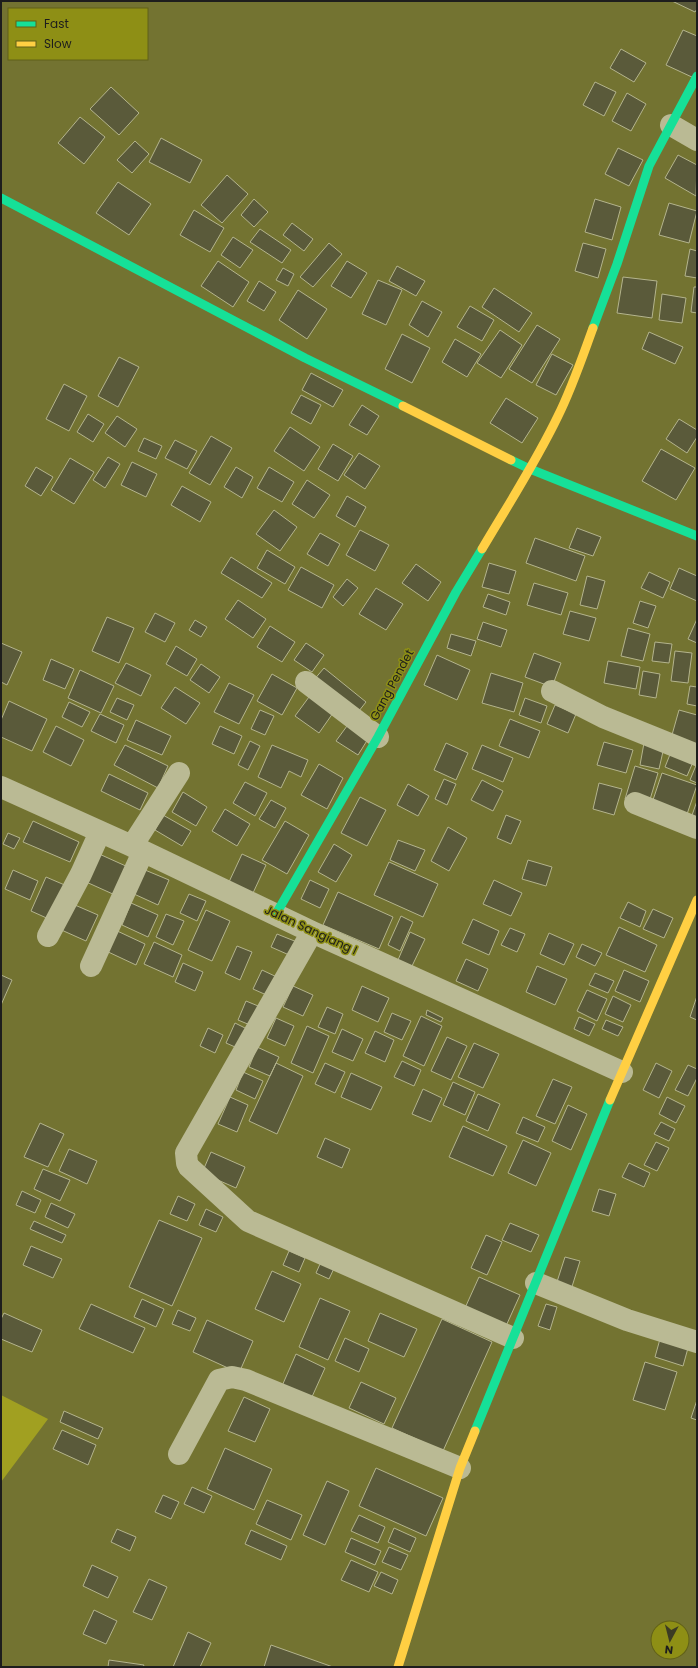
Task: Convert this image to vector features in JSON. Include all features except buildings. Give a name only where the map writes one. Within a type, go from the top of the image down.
[{"type":"street","name":"Gang Pendet","points":[[276,914],[378,737],[456,592],[530,469],[558,416],[577,372],[617,264],[649,166],[697,76]]},
{"type":"street","points":[[671,125],[697,140]]},
{"type":"street","points":[[1,198],[305,358],[530,469],[697,536]]},
{"type":"street","points":[[306,682],[378,737]]},
{"type":"street","points":[[552,691],[603,717],[697,755]]},
{"type":"street","points":[[91,966],[138,849],[179,773]]},
{"type":"street","name":"Jalan Sangiang I","points":[[1,787],[138,849],[312,932],[622,1072]]},
{"type":"street","points":[[635,803],[697,828]]},
{"type":"street","points":[[48,936],[81,874],[100,832]]},
{"type":"street","points":[[398,1667],[460,1468],[622,1072],[697,900]]},
{"type":"street","points":[[312,932],[186,1153],[186,1162],[189,1167],[248,1221],[513,1338]]},
{"type":"street","points":[[536,1283],[627,1320],[697,1342]]},
{"type":"street","points":[[179,1454],[219,1380],[232,1377],[246,1380],[460,1468]]},
{"type":"shaded area","points":[[1,1395],[48,1419],[1,1482]]},
{"type":"traffic: fast","points":[[593,328],[617,264],[649,166],[697,76]]},
{"type":"traffic: fast","points":[[1,198],[305,358],[403,406]]},
{"type":"traffic: fast","points":[[511,460],[697,536]]},
{"type":"traffic: fast","points":[[276,914],[378,737],[456,592],[482,549]]},
{"type":"traffic: fast","points":[[475,1431],[610,1100]]},
{"type":"traffic: slow","points":[[482,549],[522,483],[549,433],[568,395],[593,328]]},
{"type":"traffic: slow","points":[[403,406],[511,460]]},
{"type":"traffic: slow","points":[[610,1100],[697,900]]},
{"type":"traffic: slow","points":[[398,1667],[460,1468],[475,1431]]}]
